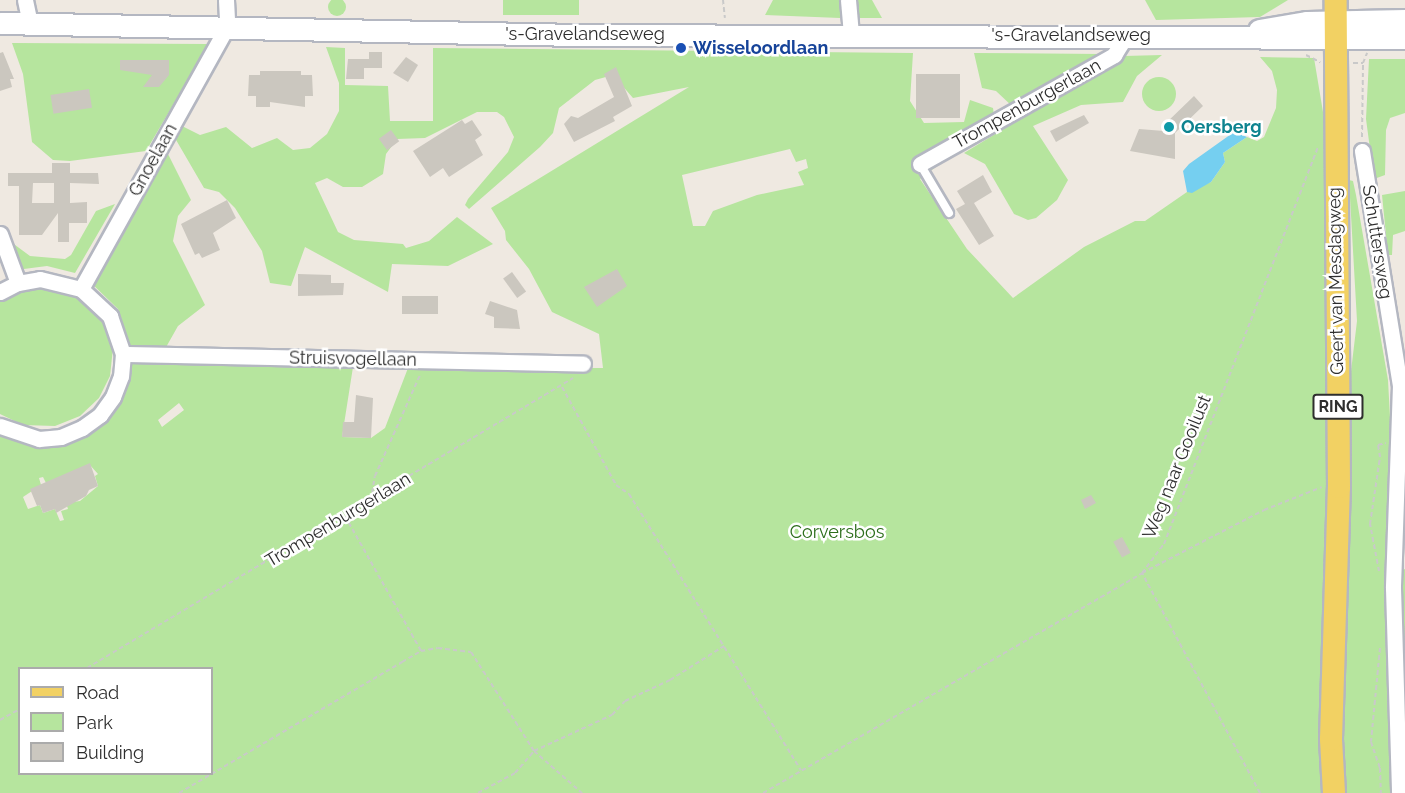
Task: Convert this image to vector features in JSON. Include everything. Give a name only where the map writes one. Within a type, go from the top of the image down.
[{"type":"main road","name":"Geert van Mesdagweg","points":[[1334,793],[1331,740],[1339,487],[1336,20]]},
{"type":"street","points":[[25,0],[30,23]]},
{"type":"street","points":[[848,0],[850,36]]},
{"type":"street","name":"'s-Gravelandseweg","points":[[0,23],[173,26],[226,16],[268,27],[383,33],[1226,37],[1307,22],[1405,20]]},
{"type":"street","name":"Gnoelaan","points":[[81,289],[226,16]]},
{"type":"street","name":"'s-Gravelandseweg","points":[[1336,20],[1405,38]]},
{"type":"street","name":"Trompenburgerlaan","points":[[920,164],[1114,55],[1126,36]]},
{"type":"street","name":"Schuttersweg","points":[[1362,151],[1380,274],[1397,348],[1403,432],[1393,588],[1401,722],[1399,793]]},
{"type":"street","points":[[0,234],[18,283]]},
{"type":"street","points":[[0,292],[18,283],[40,279],[81,289],[110,316],[123,354],[121,376],[113,397],[100,415],[82,428],[62,437],[39,439],[0,426]]},
{"type":"street","name":"Struisvogellaan","points":[[123,354],[583,363]]},
{"type":"lane","points":[[920,164],[949,213]]},
{"type":"path","points":[[723,0],[725,24]]},
{"type":"path","points":[[1362,151],[1363,63],[1367,51]]},
{"type":"path","name":"Weg naar Gooilust","points":[[763,793],[1142,573],[1164,544],[1321,140],[1335,138]]},
{"type":"path","points":[[371,500],[375,476],[406,399],[428,360]]},
{"type":"path","name":"Trompenburgerlaan","points":[[90,667],[562,387],[583,363]]},
{"type":"path","points":[[562,387],[616,485],[629,494],[802,770]]},
{"type":"path","points":[[1380,575],[1370,524],[1380,456],[1378,446],[1403,432]]},
{"type":"path","points":[[1260,793],[1142,573],[1264,510],[1319,487],[1339,487]]},
{"type":"path","points":[[345,516],[421,651]]},
{"type":"path","points":[[1381,639],[1371,742],[1380,768],[1381,793]]},
{"type":"path","points":[[478,793],[515,773],[534,751],[612,715],[626,701],[670,680],[724,646]]},
{"type":"path","points":[[213,773],[421,651],[438,648],[471,652],[534,751],[582,793]]},
{"type":"path","points":[[0,720],[18,710]]},
{"type":"path","points":[[178,793],[209,775]]},
{"type":"green space","points":[[334,-1],[340,-1],[345,4],[343,13],[337,16],[331,13],[328,7]]},
{"type":"green space","points":[[503,0],[579,0],[579,15],[503,15]]},
{"type":"green space","points":[[773,0],[840,0],[840,18],[765,15]]},
{"type":"green space","points":[[853,0],[872,0],[882,18],[855,18]]},
{"type":"green space","points":[[1145,0],[1288,0],[1260,17],[1156,20]]},
{"type":"green space","points":[[12,43],[209,44],[146,151],[70,161],[53,160],[32,142],[23,74]]},
{"type":"green space","name":"Corversbos","points":[[326,47],[345,48],[345,85],[388,86],[390,121],[433,121],[433,48],[913,53],[910,101],[924,123],[964,122],[970,100],[993,108],[995,122],[920,179],[967,249],[1013,298],[1084,247],[1135,221],[1145,221],[1187,192],[1211,182],[1225,162],[1223,153],[1247,137],[1257,141],[1264,137],[1276,108],[1277,90],[1272,71],[1260,57],[1314,58],[1325,124],[1333,248],[1329,793],[0,793],[0,436],[39,446],[84,435],[117,404],[131,362],[353,367],[342,437],[371,438],[385,428],[408,368],[603,368],[599,334],[552,312],[529,269],[506,240],[505,231],[491,208],[689,87],[633,98],[613,75],[595,80],[559,108],[553,133],[540,147],[469,209],[465,205],[468,199],[508,152],[514,137],[504,117],[497,112],[477,112],[425,138],[397,139],[386,154],[383,174],[362,187],[343,187],[327,178],[315,183],[338,232],[354,240],[403,244],[406,248],[429,241],[457,217],[493,244],[448,266],[392,264],[388,292],[305,247],[291,286],[270,283],[262,251],[235,208],[219,192],[204,188],[172,133],[178,124],[200,135],[226,127],[252,148],[277,138],[293,150],[310,148],[327,134],[339,111],[339,83]],"holes":[[[790,149],[796,162],[806,159],[808,168],[798,172],[804,185],[757,195],[713,211],[705,226],[693,226],[682,175]],[[179,403],[184,410],[162,427],[158,420]],[[89,464],[98,474],[95,476],[98,486],[80,501],[66,503],[68,509],[61,511],[64,520],[60,521],[55,509],[43,513],[40,505],[28,509],[23,497],[41,485],[39,478],[43,477],[47,485]]]},
{"type":"green space","points":[[974,53],[1102,54],[1013,107],[996,91],[982,88]]},
{"type":"green space","points":[[1162,55],[1137,76],[1123,102],[1081,105],[1033,126],[1068,180],[1057,200],[1036,218],[1028,220],[1014,214],[985,164],[964,153],[1124,56]]},
{"type":"green space","points":[[1369,59],[1405,59],[1405,113],[1390,118],[1386,130],[1385,175],[1374,179],[1366,119]]},
{"type":"green space","points":[[1159,77],[1171,82],[1176,94],[1171,106],[1159,111],[1147,106],[1142,94],[1147,82]]},
{"type":"green space","points":[[164,146],[191,200],[178,216],[173,241],[205,305],[178,326],[165,349],[131,348],[118,309],[87,279]]},
{"type":"green space","points":[[1349,180],[1353,181],[1356,195],[1388,380],[1392,454],[1386,609],[1394,793],[1339,793],[1349,388],[1357,321]]},
{"type":"green space","points":[[1405,191],[1405,231],[1393,235],[1392,255],[1388,255],[1382,195]]},
{"type":"green space","points":[[115,204],[75,273],[47,266],[16,270],[11,242],[30,256],[65,259],[71,255],[96,211]]},
{"type":"green space","points":[[62,286],[89,302],[105,322],[113,348],[110,376],[99,398],[80,416],[55,426],[23,425],[0,414],[0,296],[19,287]]},
{"type":"green space","points":[[1405,569],[1405,711],[1404,711],[1400,571]]},
{"type":"water","points":[[1234,132],[1247,137],[1223,153],[1225,162],[1211,182],[1192,193],[1187,192],[1183,171],[1189,164]]},
{"type":"building","points":[[3,52],[14,79],[10,79],[12,87],[0,91],[0,53]]},
{"type":"building","points":[[369,52],[382,52],[382,68],[364,68],[364,79],[346,79],[348,59],[369,59]]},
{"type":"building","points":[[406,57],[418,65],[408,82],[393,73]]},
{"type":"building","points":[[120,60],[169,60],[169,75],[159,87],[143,87],[152,75],[120,70]]},
{"type":"building","points":[[616,67],[632,106],[613,117],[615,121],[574,142],[564,124],[571,116],[578,118],[614,97],[604,74]]},
{"type":"building","points":[[260,71],[301,71],[301,75],[312,75],[313,96],[305,96],[305,107],[270,102],[270,107],[256,107],[256,96],[248,96],[249,75],[260,75]]},
{"type":"building","points":[[916,74],[960,74],[960,118],[916,118]]},
{"type":"building","points":[[89,89],[92,108],[53,114],[50,95]]},
{"type":"building","name":"Oersberg","points":[[1194,96],[1203,106],[1175,133],[1175,159],[1130,151],[1139,129],[1164,131],[1165,124]]},
{"type":"building","points":[[1084,115],[1089,123],[1056,142],[1050,131]]},
{"type":"building","points":[[462,120],[465,124],[472,120],[482,135],[475,140],[483,155],[449,177],[443,168],[430,177],[413,151]]},
{"type":"building","points":[[391,130],[399,141],[387,150],[379,139]]},
{"type":"building","points":[[52,163],[70,163],[70,173],[98,173],[99,184],[70,183],[70,203],[87,202],[87,223],[69,223],[69,242],[58,242],[58,213],[42,235],[19,235],[19,186],[8,186],[8,173],[52,173]],"holes":[[[33,183],[54,183],[54,203],[32,203]]]},
{"type":"building","points":[[983,175],[992,192],[974,203],[994,236],[979,245],[956,209],[965,204],[957,191]]},
{"type":"building","points":[[227,200],[236,218],[213,233],[220,250],[202,258],[199,253],[195,255],[181,224]]},
{"type":"building","points":[[617,269],[627,286],[597,307],[584,287]]},
{"type":"building","points":[[512,272],[526,291],[517,298],[503,278]]},
{"type":"building","points":[[298,274],[331,275],[331,283],[344,283],[343,295],[298,296]]},
{"type":"building","points":[[402,296],[438,296],[438,314],[402,314]]},
{"type":"building","points":[[490,301],[517,310],[520,329],[494,328],[494,317],[485,314]]},
{"type":"building","points":[[356,395],[373,398],[371,438],[342,437],[343,422],[354,422]]},
{"type":"building","points":[[90,463],[98,486],[89,490],[86,496],[56,513],[55,509],[43,513],[40,505],[37,506],[30,489]]},
{"type":"building","points":[[1091,495],[1096,503],[1085,509],[1081,500]]},
{"type":"building","points":[[1122,537],[1131,553],[1122,558],[1113,542]]},
{"type":"place","name":"Wisseloordlaan","points":[[681,48]]},
{"type":"place","name":"Oersberg","points":[[1169,127]]}]
